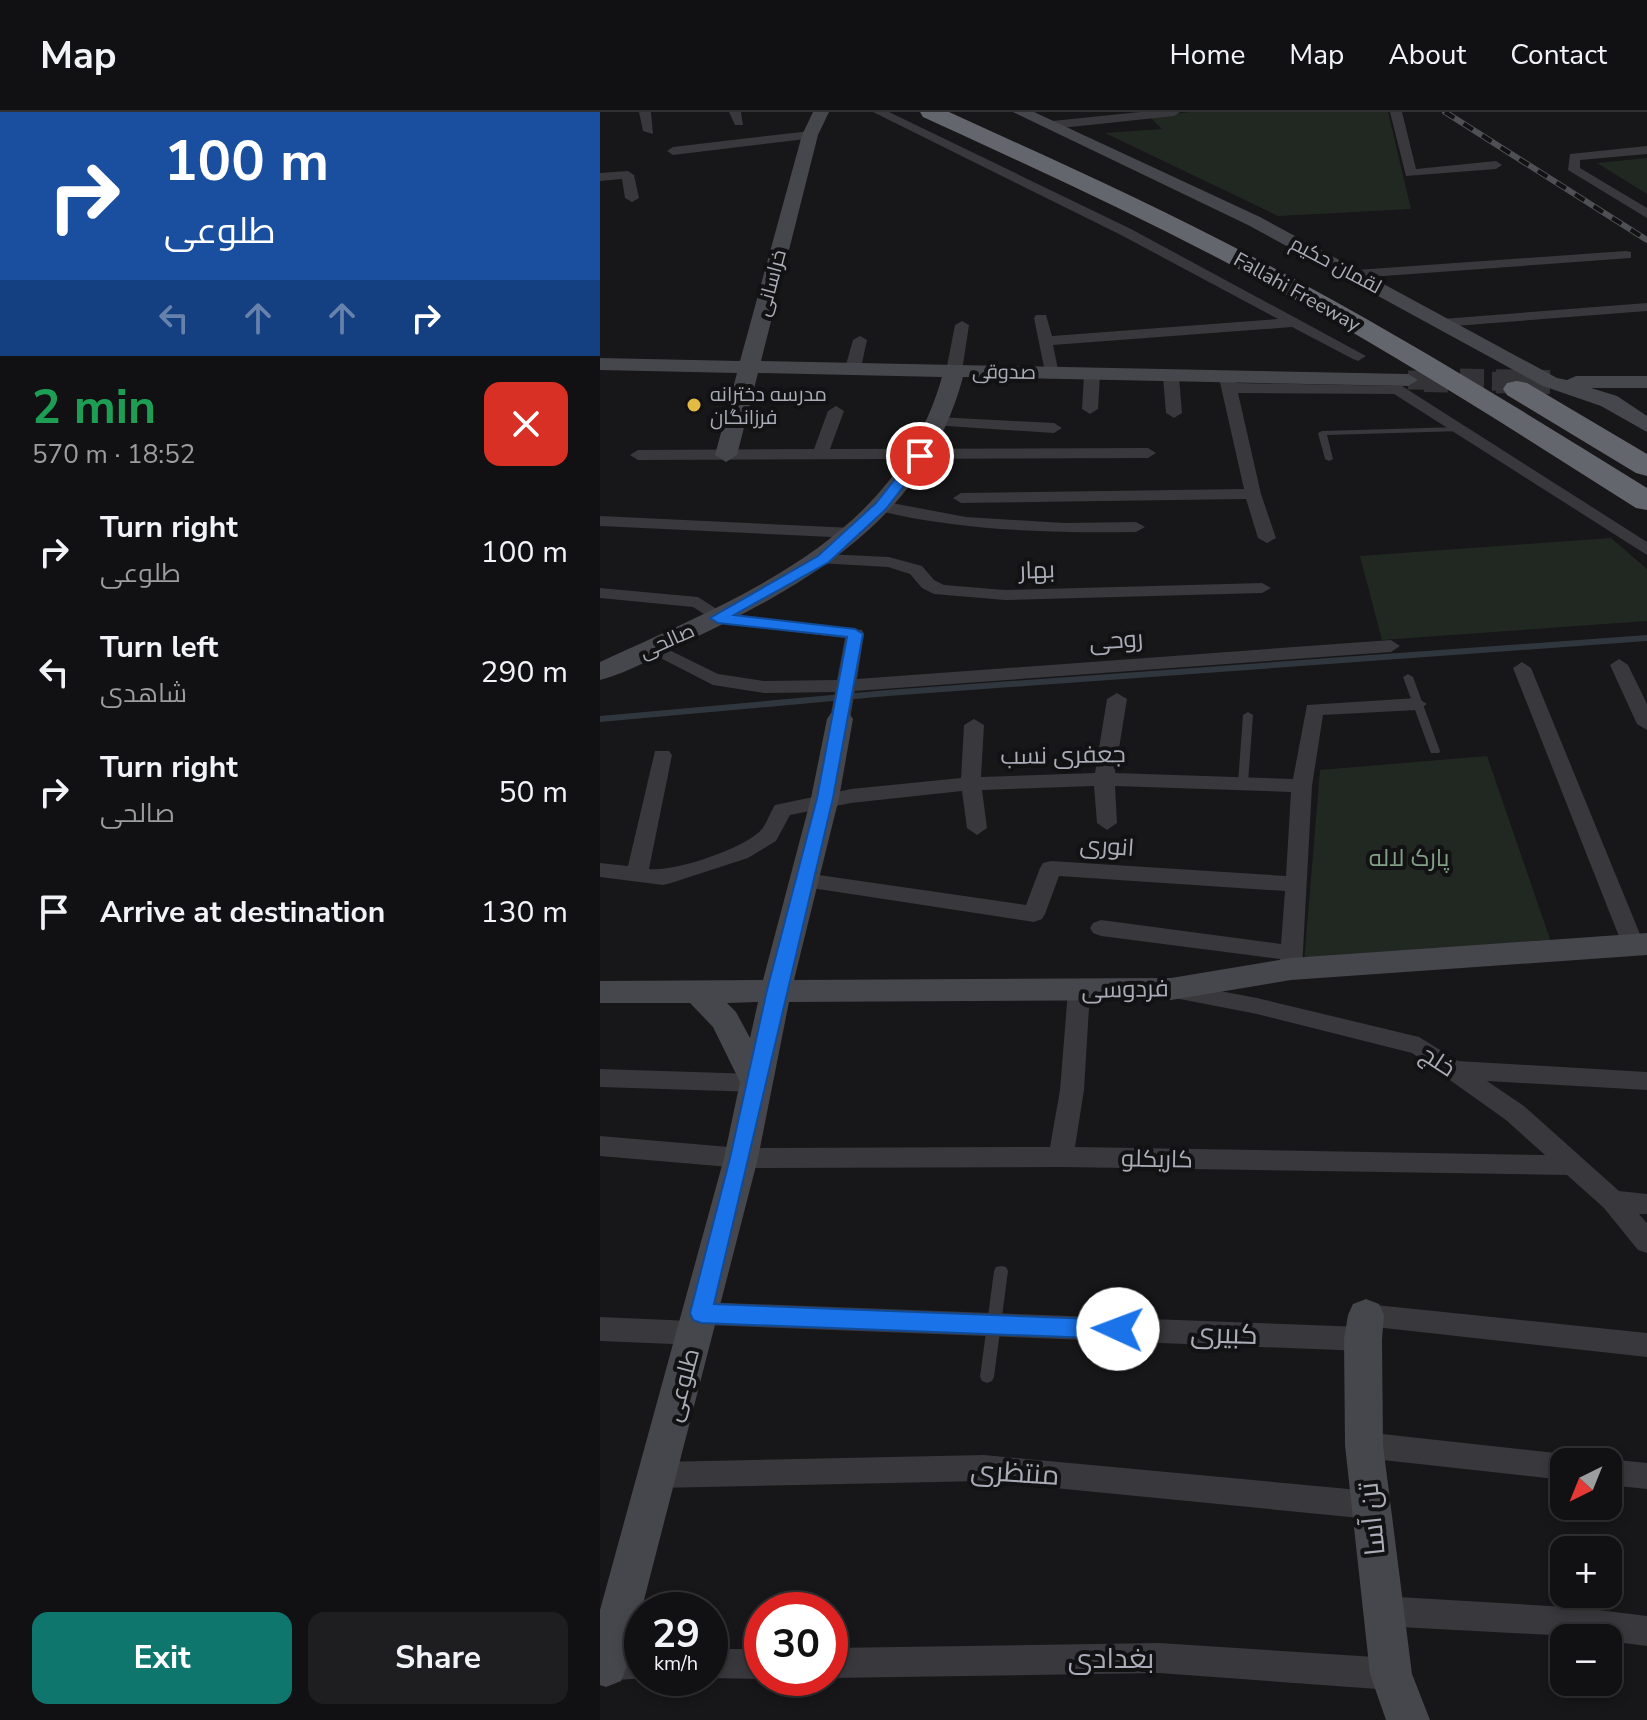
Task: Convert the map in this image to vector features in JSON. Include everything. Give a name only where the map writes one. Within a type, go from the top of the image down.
[{"type":"highway","name":"Fallahi Freeway","points":[[931,112],[1145,211],[1288,286],[1447,376],[1647,501]]},
{"type":"highway","name":"Fallahi Freeway","points":[[982,112],[1218,225],[1330,284],[1575,422],[1647,467]]},
{"type":"street","points":[[645,112],[649,131]]},
{"type":"street","name":"خراسانی","points":[[726,455],[810,135],[821,112]]},
{"type":"street","points":[[879,112],[1126,232],[1358,356]]},
{"type":"street","name":"لقمان حکیم","points":[[1021,112],[1226,207],[1356,274],[1550,382],[1609,401],[1647,425]]},
{"type":"street","points":[[1052,125],[1128,114],[1174,112]]},
{"type":"street","points":[[1396,112],[1411,173],[1496,165]]},
{"type":"street","points":[[673,151],[810,135]]},
{"type":"street","points":[[1647,150],[1574,157],[1574,170],[1647,214]]},
{"type":"street","points":[[600,177],[628,175],[632,198]]},
{"type":"street","points":[[1356,274],[1626,255]]},
{"type":"street","points":[[1442,323],[1647,307]]},
{"type":"street","points":[[1041,318],[1051,374]]},
{"type":"street","points":[[1045,341],[1298,322]]},
{"type":"street","points":[[954,371],[962,325]]},
{"type":"street","points":[[853,368],[860,340]]},
{"type":"street","name":"صدوقی","points":[[600,364],[1171,377],[1228,383],[1408,380]]},
{"type":"street","name":"صالحی","points":[[600,672],[718,618],[824,559],[881,506],[920,456],[938,422],[954,371]]},
{"type":"street","points":[[1090,409],[1092,375]]},
{"type":"street","points":[[1171,377],[1174,413]]},
{"type":"street","points":[[1550,382],[1647,382]]},
{"type":"street","points":[[1267,538],[1253,494],[1228,383],[1397,389],[1647,550]]},
{"type":"street","points":[[820,456],[836,411]]},
{"type":"street","points":[[938,422],[1054,428]]},
{"type":"street","points":[[638,455],[1148,453]]},
{"type":"street","points":[[961,498],[1138,498],[1253,494]]},
{"type":"street","points":[[881,506],[966,522],[1064,528],[1136,527]]},
{"type":"street","points":[[600,521],[853,533]]},
{"type":"street","name":"بهار","points":[[824,559],[889,562],[916,570],[928,584],[940,590],[1005,595],[1262,588]]},
{"type":"street","points":[[600,593],[698,602],[718,618]]},
{"type":"street","name":"طلوعی","points":[[616,1666],[657,1475],[741,1158],[776,990],[825,798],[855,634],[718,618]]},
{"type":"street","name":"روحی","points":[[650,648],[713,679],[764,687],[845,686],[1391,646]]},
{"type":"street","points":[[1619,665],[1647,724]]},
{"type":"street","points":[[1522,668],[1640,944]]},
{"type":"street","points":[[1107,823],[1104,778],[1117,699]]},
{"type":"street","points":[[1101,928],[1292,961],[1302,786],[1314,709],[1417,704]]},
{"type":"street","points":[[974,725],[971,783],[977,828]]},
{"type":"street","points":[[637,874],[662,755]]},
{"type":"street","name":"جعفری نسب","points":[[600,870],[663,878],[740,853],[769,836],[782,810],[825,798],[971,783],[1104,778],[1302,786]]},
{"type":"street","name":"انوری","points":[[805,880],[1034,914],[1051,868],[1295,884]]},
{"type":"street","name":"فردوسی","points":[[600,992],[1171,989],[1292,961],[1640,944]]},
{"type":"street","name":"خلج","points":[[1171,989],[1257,1006],[1419,1046],[1515,1113],[1613,1201],[1647,1242]]},
{"type":"street","points":[[600,1078],[757,1083],[725,1020],[696,990]]},
{"type":"street","points":[[1061,1157],[1072,1090],[1079,991]]},
{"type":"street","points":[[1452,1070],[1647,1081]]},
{"type":"street","name":"کاریکلو","points":[[600,1148],[741,1158],[1061,1157],[1573,1165]]},
{"type":"street","points":[[1613,1201],[1647,1204]]},
{"type":"street","name":"کبیری","points":[[600,1329],[698,1323],[1364,1327],[1647,1345]]},
{"type":"street","name":"تن آسا","points":[[1364,1327],[1364,1445],[1381,1611],[1391,1674],[1408,1720]]},
{"type":"street","points":[[1364,1445],[1550,1465]]},
{"type":"street","name":"منتظری","points":[[657,1475],[984,1468],[1370,1505]]},
{"type":"street","points":[[1622,1473],[1647,1476]]},
{"type":"street","points":[[1381,1611],[1583,1623],[1647,1631]]},
{"type":"street","name":"بغدادی","points":[[848,1663],[1159,1658],[1391,1674]]},
{"type":"lane","points":[[1329,459],[1322,433],[1459,429]]},
{"type":"lane","points":[[1408,677],[1435,751]]},
{"type":"lane","points":[[1243,783],[1248,715]]},
{"type":"lane","points":[[987,1377],[1001,1271]]},
{"type":"green space","points":[[1191,112],[1388,112],[1411,209],[1278,216],[1105,133],[1162,129],[1149,116]]},
{"type":"green space","points":[[1647,158],[1647,194],[1597,163]]},
{"type":"green space","points":[[1611,538],[1647,569],[1647,621],[1382,640],[1360,556]]},
{"type":"green space","name":"پارک لاله","points":[[1487,756],[1551,942],[1304,962],[1320,770]]},
{"type":"waterway","points":[[600,719],[888,693],[1647,638]]},
{"type":"tunnel","points":[[1408,380],[1550,382],[1424,380]]},
{"type":"railway","points":[[1445,112],[1647,240]]},
{"type":"place","name":"مدرسه دخترانه فرزانگان","points":[[694,405]]},
{"type":"route","points":[[920,456],[881,506],[824,559],[718,618],[855,634],[825,798],[776,990],[741,1158],[701,1313],[1118,1329]]}]
